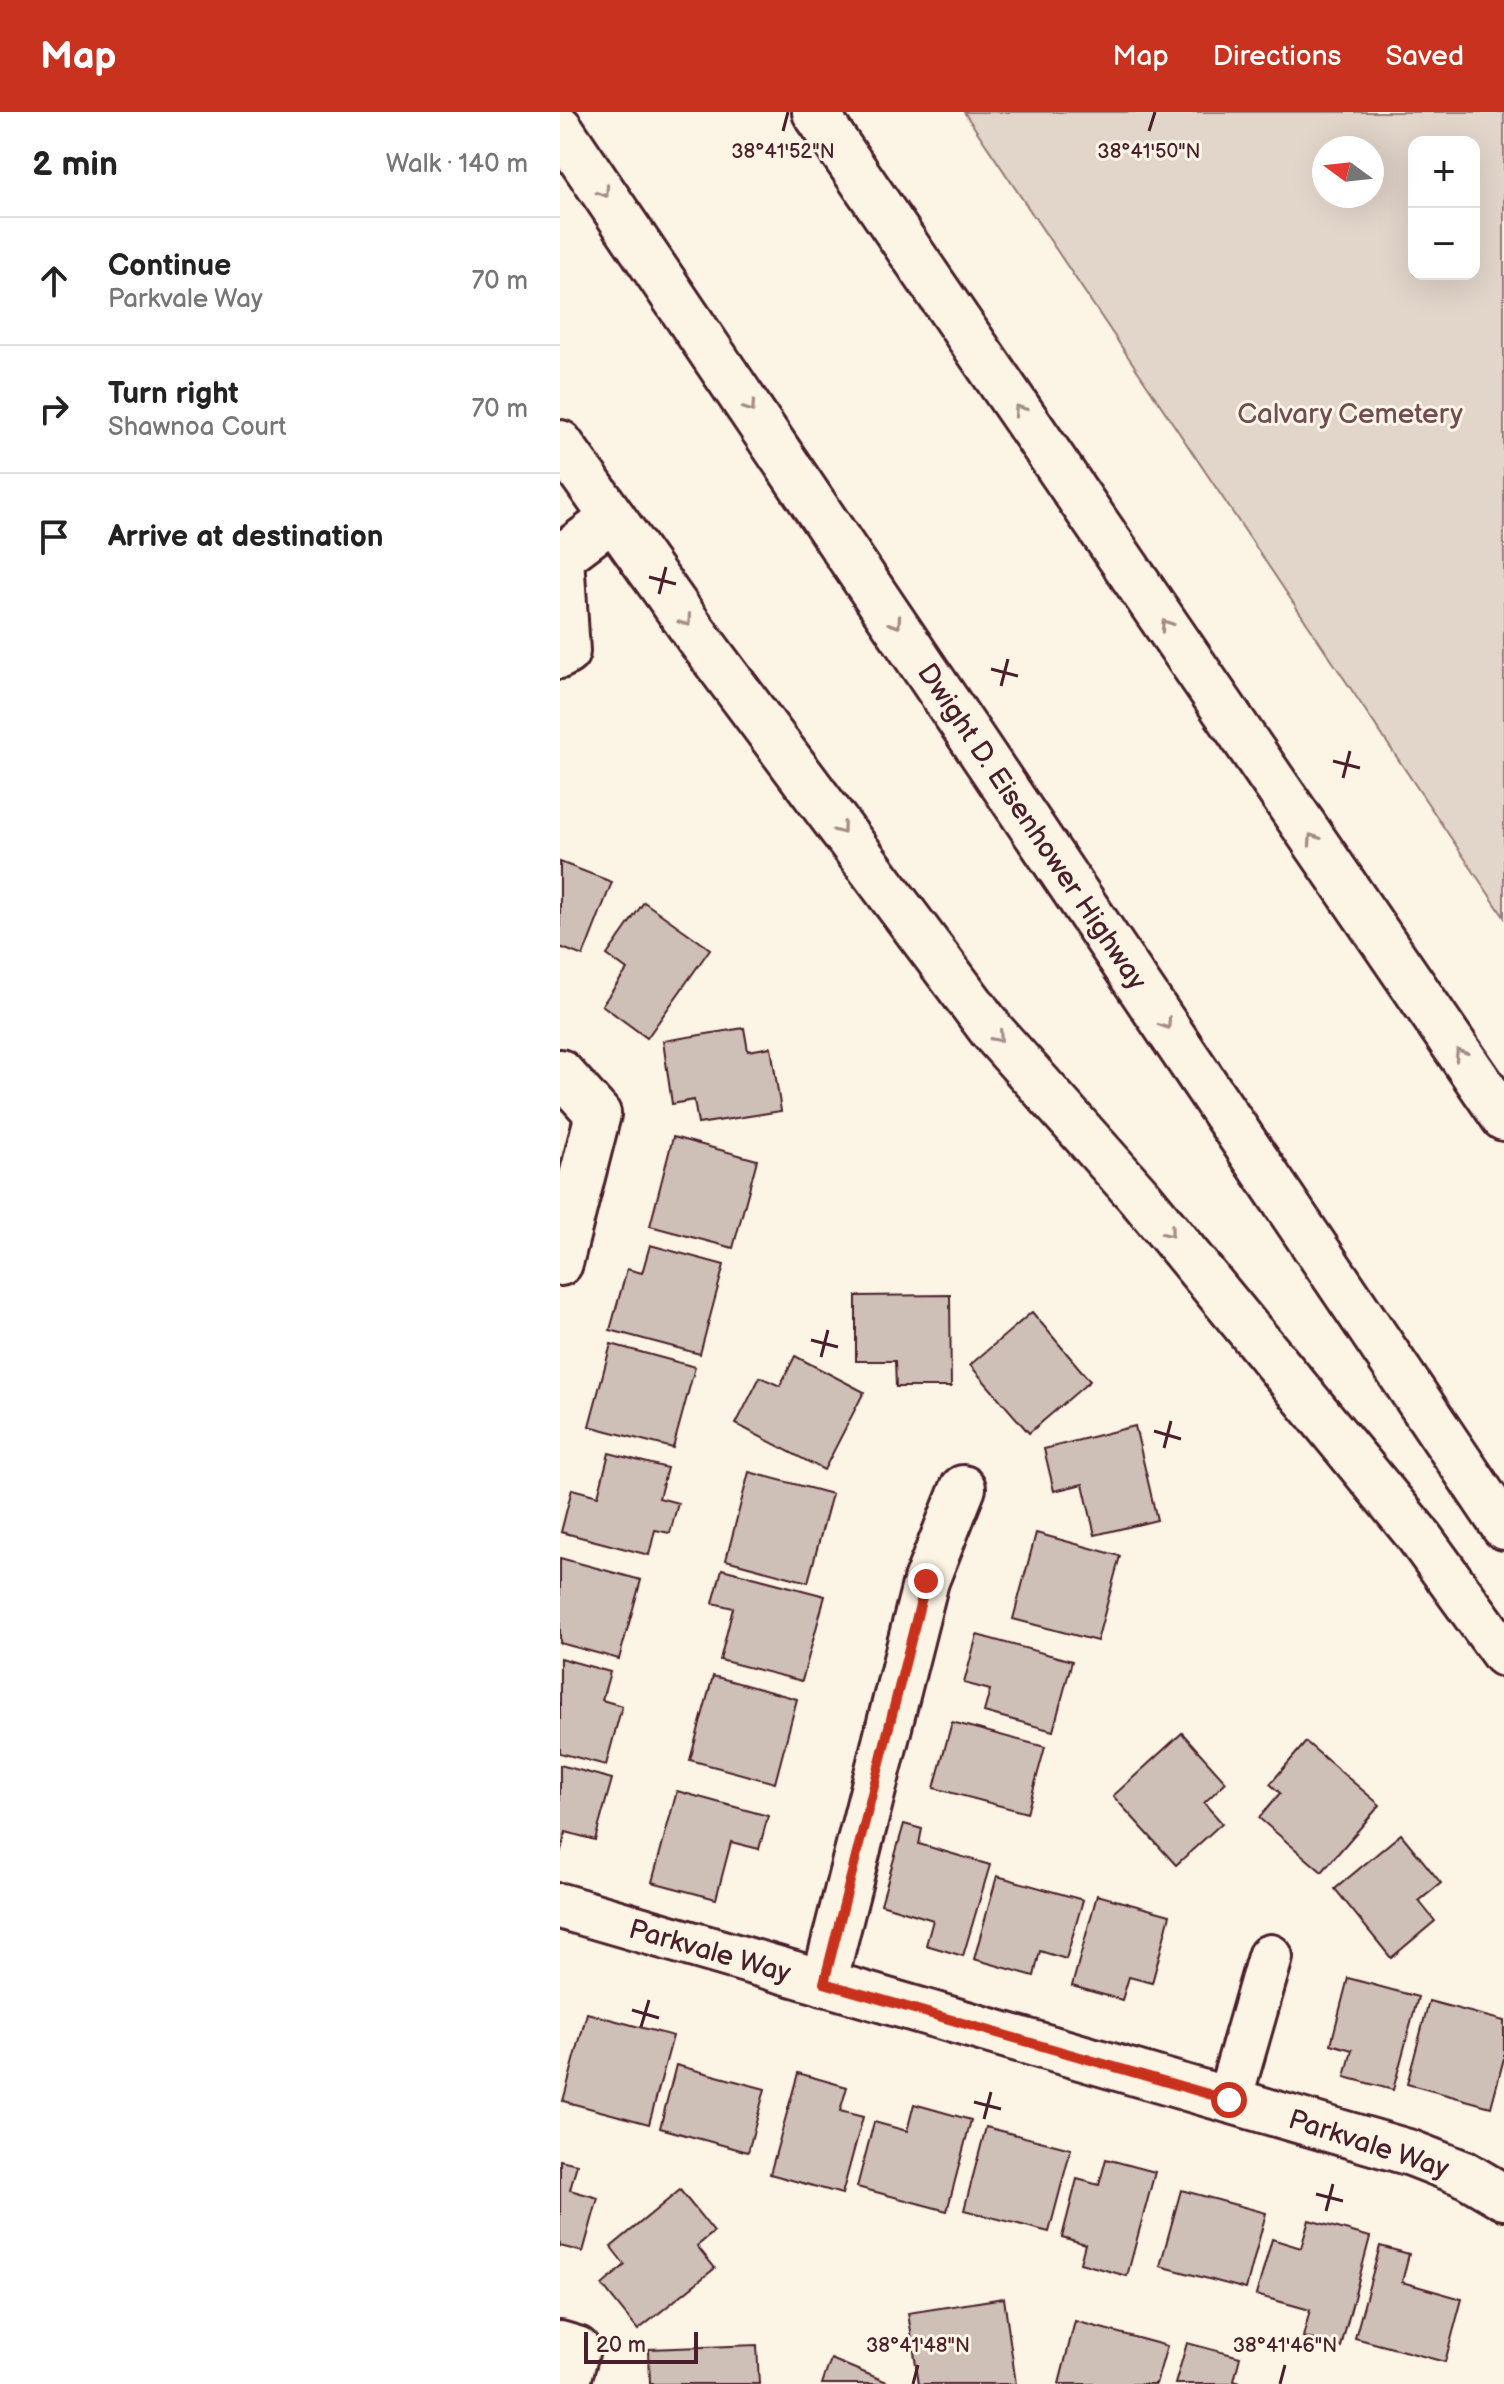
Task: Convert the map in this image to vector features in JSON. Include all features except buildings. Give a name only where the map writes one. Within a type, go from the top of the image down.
[{"type":"main road","points":[[815,112],[1504,1118]]},
{"type":"main road","name":"Dwight D. Eisenhower Highway","points":[[560,128],[1504,1527]]},
{"type":"main road","points":[[560,443],[697,636],[992,1031],[1138,1195],[1417,1534],[1504,1654]]},
{"type":"main road","points":[[560,656],[567,652],[561,557],[613,518]]},
{"type":"main road","points":[[560,1072],[598,1114],[560,1263]]},
{"type":"main road","points":[[824,1983],[926,1581],[963,1488]]},
{"type":"main road","name":"Parkvale Way","points":[[560,1906],[1411,2153],[1465,2174],[1504,2197]]},
{"type":"main road","points":[[1229,2100],[1270,1957]]},
{"type":"main road","points":[[560,2344],[577,2349],[567,2384]]},
{"type":"green space","name":"Calvary Cemetery","points":[[964,112],[1504,112],[1504,917]]},
{"type":"route","points":[[926,1581],[824,1983],[1229,2100]]}]
